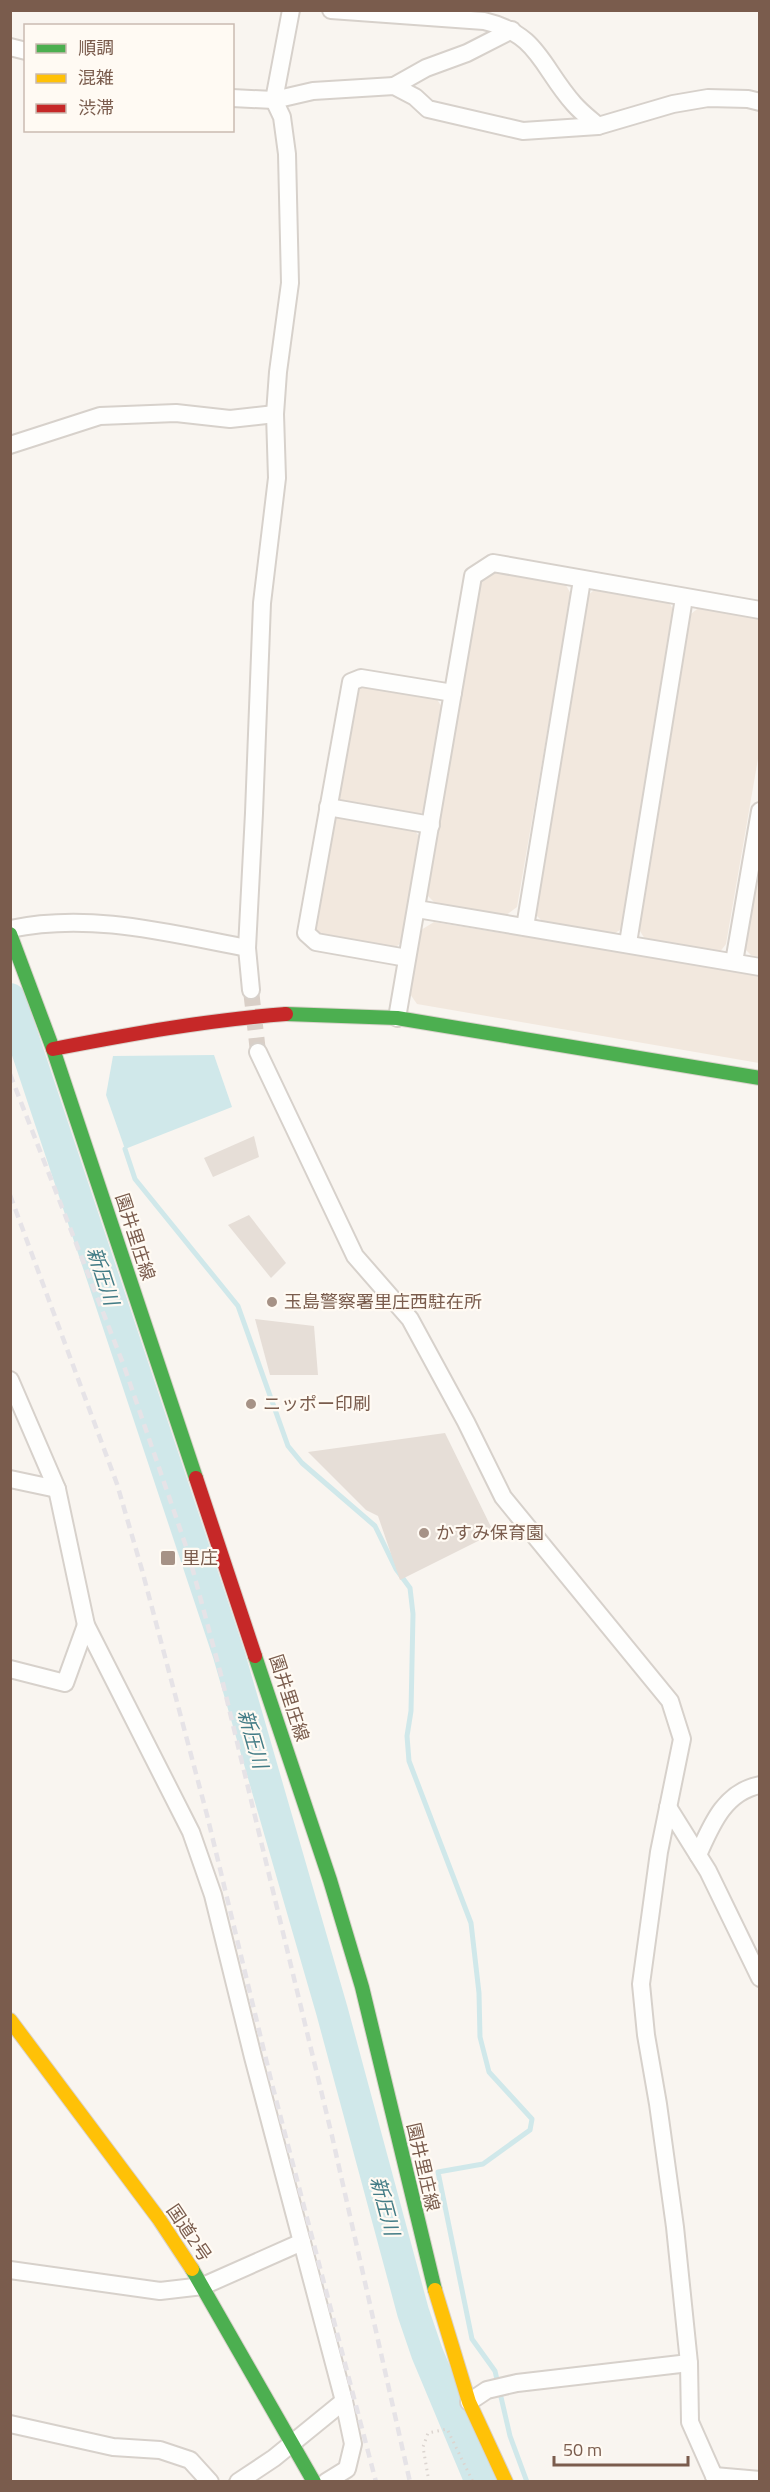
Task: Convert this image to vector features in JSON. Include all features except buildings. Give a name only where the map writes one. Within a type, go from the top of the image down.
[{"type":"main road","name":"園井里庄線","points":[[10,932],[53,1049],[330,1880],[362,1987],[430,2273],[469,2402],[506,2481]]},
{"type":"main road","points":[[53,1049],[172,1026],[229,1018],[295,1013],[397,1018],[759,1078]]},
{"type":"main road","name":"国道2号","points":[[10,2020],[159,2219],[203,2286],[314,2481]]},
{"type":"street","points":[[251,990],[247,948],[262,603],[277,478],[275,414],[278,372],[290,283],[287,154],[282,117],[274,100],[291,10]]},
{"type":"street","points":[[332,10],[484,21],[503,25],[520,35],[541,56],[575,105],[598,126]]},
{"type":"street","points":[[234,98],[274,100],[313,91],[394,86],[426,68],[466,53],[512,30]]},
{"type":"street","points":[[394,86],[415,97],[428,109],[523,131],[598,126],[673,104],[708,98],[748,99],[759,102]]},
{"type":"street","points":[[10,446],[100,416],[176,413],[230,419],[275,414]]},
{"type":"street","points":[[397,1018],[473,576],[494,563],[759,610]]},
{"type":"street","points":[[525,927],[582,580]]},
{"type":"street","points":[[628,943],[684,598]]},
{"type":"street","points":[[407,958],[316,942],[306,933],[351,682],[361,678],[453,693]]},
{"type":"street","points":[[328,807],[431,825]]},
{"type":"street","points":[[734,962],[759,811]]},
{"type":"street","points":[[417,909],[759,967]]},
{"type":"street","points":[[10,932],[36,924],[98,922],[137,926],[247,948]]},
{"type":"street","points":[[258,1052],[355,1256],[411,1319],[503,1497],[670,1701],[682,1738],[659,1852],[641,1983],[646,2035],[675,2227],[689,2364],[690,2422],[717,2478],[759,2480]]},
{"type":"street","points":[[10,1380],[57,1489],[86,1625],[191,1832],[213,1895],[253,2058],[344,2401],[352,2444],[347,2469],[326,2481]]},
{"type":"street","points":[[10,1479],[57,1489]]},
{"type":"street","points":[[10,1669],[65,1683],[86,1625]]},
{"type":"street","points":[[698,1855],[723,1806],[759,1785]]},
{"type":"street","points":[[668,1808],[698,1855],[759,1978]]},
{"type":"street","points":[[10,2270],[160,2291],[203,2286],[302,2242]]},
{"type":"street","points":[[469,2402],[487,2390],[517,2383],[689,2364]]},
{"type":"street","points":[[238,2481],[292,2444],[344,2401]]},
{"type":"street","points":[[10,2424],[113,2446],[160,2450],[190,2460],[210,2481]]},
{"type":"path","points":[[429,2481],[423,2447],[428,2433],[447,2429],[473,2481]]},
{"type":"shaded area","points":[[497,570],[564,582],[571,594],[517,907],[505,916],[435,903],[427,895],[482,578]]},
{"type":"shaded area","points":[[599,586],[667,599],[674,611],[623,928],[612,935],[542,921],[533,912],[587,596]]},
{"type":"shaded area","points":[[701,606],[759,614],[759,753],[726,944],[719,953],[645,939],[638,928],[691,614]]},
{"type":"shaded area","points":[[365,684],[435,696],[443,709],[424,811],[417,817],[343,804],[337,797],[355,692]]},
{"type":"shaded area","points":[[340,815],[412,828],[420,837],[401,943],[393,949],[317,936],[313,932],[332,822]]},
{"type":"shaded area","points":[[759,853],[759,957],[751,955],[743,947]]},
{"type":"shaded area","points":[[434,922],[759,975],[759,1063],[417,1004],[410,994],[421,930]]},
{"type":"water","points":[[214,1055],[232,1107],[125,1149],[106,1095],[113,1056]]},
{"type":"waterway","name":"新圧川","points":[[10,999],[229,1655],[332,2011],[413,2312],[427,2353],[481,2482]]},
{"type":"waterway","points":[[125,1149],[135,1179],[238,1306],[288,1446],[302,1463],[375,1526],[396,1569],[410,1588],[413,1614],[411,1711],[407,1736],[409,1761],[471,1923],[479,1993],[480,2037],[489,2072],[532,2119],[530,2130],[483,2164],[438,2172],[472,2339],[495,2371],[510,2436],[527,2482]]},
{"type":"tunnel","points":[[251,990],[258,1052]]},
{"type":"railway","points":[[10,1074],[124,1366],[188,1552],[220,1671],[332,2136],[410,2482]]},
{"type":"railway","points":[[10,1195],[117,1484],[142,1570],[207,1815],[272,2084],[376,2482]]},
{"type":"traffic: fast","points":[[10,934],[53,1049],[196,1478]]},
{"type":"traffic: fast","points":[[286,1014],[397,1018],[760,1078]]},
{"type":"traffic: fast","points":[[255,1656],[330,1880],[362,1987],[435,2290]]},
{"type":"traffic: fast","points":[[192,2269],[314,2482]]},
{"type":"traffic: slow","points":[[10,2020],[159,2219],[192,2269]]},
{"type":"traffic: slow","points":[[435,2290],[469,2402],[506,2482]]},
{"type":"traffic: jam","points":[[53,1049],[198,1024],[286,1014]]},
{"type":"traffic: jam","points":[[196,1478],[255,1656]]},
{"type":"place","name":"玉島警察署里庄西駐在所","points":[[272,1302]]},
{"type":"place","name":"ニッポー印刷","points":[[251,1404]]},
{"type":"place","name":"かすみ保育園","points":[[424,1533]]},
{"type":"place","name":"里庄","points":[[168,1558]]}]
